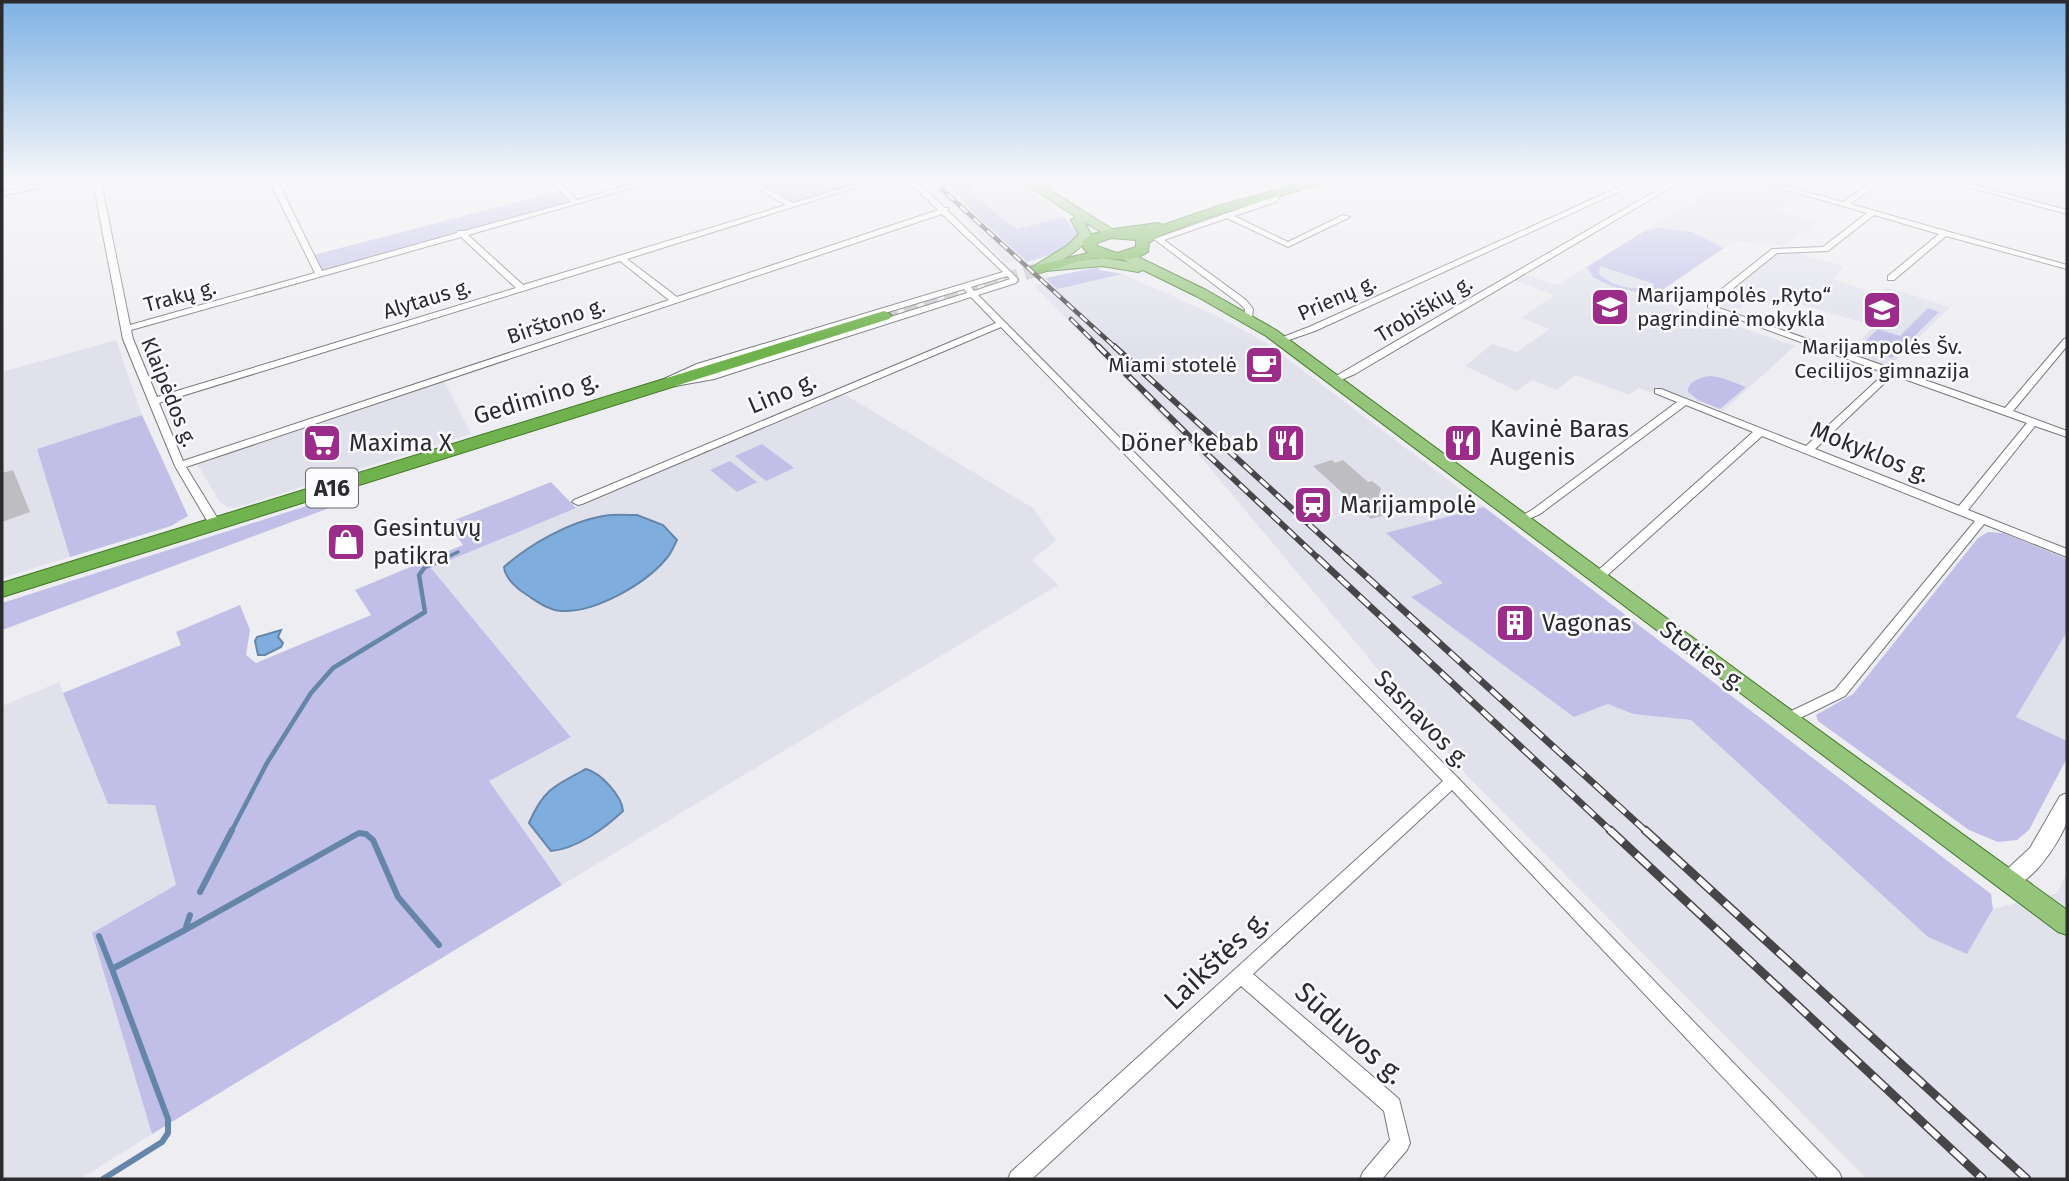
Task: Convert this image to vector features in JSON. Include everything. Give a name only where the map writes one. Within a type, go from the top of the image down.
[{"type":"highway","points":[[1042,268],[1113,237]]},
{"type":"highway","points":[[1124,237],[1141,247]]},
{"type":"highway","points":[[1095,247],[1125,257],[1141,247],[1147,237]]},
{"type":"highway","name":"Gedimino g.","points":[[2,590],[884,316]]},
{"type":"main road","points":[[1042,268],[1069,251],[1084,237]]},
{"type":"main road","points":[[1088,237],[1095,247]]},
{"type":"main road","name":"Stoties g.","points":[[1141,247],[1201,293]]},
{"type":"main road","name":"Stoties g.","points":[[1125,257],[1248,318],[1280,340],[2067,924]]},
{"type":"main road","points":[[1042,268],[1113,263],[1178,282]]},
{"type":"street","name":"Klaipėdos g.","points":[[107,237],[125,329],[180,466],[215,524]]},
{"type":"street","points":[[301,237],[319,273]]},
{"type":"street","name":"Trakų g.","points":[[125,329],[446,237]]},
{"type":"street","points":[[465,237],[521,288]]},
{"type":"street","name":"Alytaus g.","points":[[155,401],[688,237]]},
{"type":"street","name":"Birštono g.","points":[[180,466],[864,237]]},
{"type":"street","points":[[662,385],[711,377],[1012,276],[973,237]]},
{"type":"street","points":[[1161,237],[1158,240],[1243,302],[1249,309],[1248,318]]},
{"type":"street","points":[[1272,237],[1289,245],[1306,237]]},
{"type":"street","name":"Prienų g.","points":[[1280,340],[1325,324],[1515,237]]},
{"type":"street","name":"Trobiškių g.","points":[[1334,380],[1582,237]]},
{"type":"street","points":[[1841,237],[1825,249],[1774,251],[1711,302],[1712,308],[1722,314],[2067,434]]},
{"type":"street","points":[[1891,278],[1939,237]]},
{"type":"street","points":[[1959,237],[2067,267]]},
{"type":"street","points":[[621,258],[675,300]]},
{"type":"street","name":"Sasnavos g.","points":[[970,290],[1452,781],[1832,1179]]},
{"type":"street","name":"Lino g.","points":[[578,502],[1003,323]]},
{"type":"street","points":[[2006,413],[2067,341]]},
{"type":"street","points":[[1808,450],[1891,372]]},
{"type":"street","name":"Mokyklos g.","points":[[1658,391],[2067,553]]},
{"type":"street","points":[[1520,520],[1536,512],[1684,401]]},
{"type":"street","points":[[1961,511],[2033,422]]},
{"type":"street","points":[[1598,577],[1760,432]]},
{"type":"street","points":[[1788,719],[1840,693],[1982,519]]},
{"type":"street","name":"Laikštės g.","points":[[1018,1179],[1452,781]]},
{"type":"street","points":[[2009,880],[2029,866],[2042,850],[2067,801]]},
{"type":"street","name":"Sūduvos g.","points":[[1240,974],[1392,1106],[1400,1143],[1370,1179]]},
{"type":"shaded area","points":[[382,237],[448,237],[319,273],[310,256]]},
{"type":"shaded area","points":[[982,237],[1000,237],[1022,258],[1007,263]]},
{"type":"shaded area","points":[[1000,237],[1077,237],[1062,249],[1027,262]]},
{"type":"shaded area","name":"Marijampolės „Ryto“ pagrindinė mokykla","points":[[1635,237],[1797,237],[1785,246],[1733,241],[1653,297],[1795,346],[1723,411],[1683,396],[1675,402],[1639,388],[1629,395],[1576,375],[1557,390],[1532,380],[1517,391],[1465,366],[1492,344],[1517,352],[1550,329],[1521,318],[1554,295],[1513,280],[1524,274],[1556,285]]},
{"type":"shaded area","points":[[1635,237],[1702,237],[1724,248],[1659,292],[1636,292],[1611,286],[1593,277],[1587,267]],"holes":[[[1600,266],[1654,285],[1640,288],[1618,285],[1599,274]]]},
{"type":"shaded area","name":"Marijampolės Šv. Cecilijos gimnazija","points":[[1794,252],[1844,266],[1833,279],[1877,294],[1886,287],[1950,307],[1890,366],[1850,352],[1874,326],[1796,303],[1791,307],[1754,297],[1735,312],[1716,303],[1779,253]]},
{"type":"shaded area","points":[[1099,267],[1099,270],[1123,274],[1057,289],[1045,278]]},
{"type":"shaded area","points":[[1123,274],[1215,315],[1265,342],[1484,507],[1387,533],[1444,583],[1412,598],[1574,717],[1608,704],[1633,714],[1691,720],[1928,937],[1967,954],[1993,909],[2057,893],[2067,873],[2067,1179],[1867,1179],[1468,777],[1199,455],[1034,286],[1049,281],[1057,289]]},
{"type":"shaded area","points":[[1928,308],[1939,312],[1892,358],[1859,347],[1878,329],[1900,336]]},
{"type":"shaded area","points":[[116,340],[142,415],[37,449],[70,557],[2,578],[2,372]]},
{"type":"shaded area","points":[[1710,376],[1746,387],[1720,409],[1698,400],[1688,392],[1692,383]]},
{"type":"shaded area","points":[[444,381],[471,434],[235,508],[227,507],[219,501],[197,464]]},
{"type":"shaded area","points":[[844,394],[1033,508],[1056,540],[1032,560],[1058,585],[562,885],[488,780],[571,736],[431,568]]},
{"type":"shaded area","points":[[142,415],[188,516],[171,526],[70,557],[37,449]]},
{"type":"shaded area","points":[[762,444],[794,468],[766,481],[735,456]]},
{"type":"shaded area","points":[[730,461],[757,482],[737,492],[710,470]]},
{"type":"shaded area","points":[[551,482],[576,508],[431,568],[571,737],[489,781],[562,885],[152,1134],[92,933],[176,885],[155,805],[108,804],[63,693],[181,645],[176,632],[240,605],[250,630],[246,655],[256,663],[371,615],[355,590],[463,545],[447,523]]},
{"type":"shaded area","points":[[319,502],[329,502],[332,507],[2,630],[2,603]]},
{"type":"shaded area","points":[[1484,507],[1991,894],[1993,909],[1967,954],[1928,937],[1691,720],[1633,714],[1608,704],[1574,717],[1411,597],[1443,583],[1386,533]]},
{"type":"shaded area","points":[[637,515],[663,525],[677,540],[669,555],[646,578],[604,602],[574,610],[556,610],[523,593],[507,575],[504,567],[514,558],[538,542],[577,523],[603,516]]},
{"type":"shaded area","points":[[1988,532],[2003,533],[2067,559],[2067,632],[2016,717],[2067,741],[2067,758],[2029,830],[2017,840],[1998,842],[1969,830],[1818,721],[1816,715],[1853,694],[1978,538]]},
{"type":"shaded area","points":[[281,630],[278,637],[283,643],[281,647],[265,655],[258,655],[255,641],[257,637]]},
{"type":"shaded area","points":[[2067,632],[2067,741],[2016,717]]},
{"type":"shaded area","points":[[59,682],[108,804],[155,804],[176,886],[92,933],[152,1134],[80,1179],[2,1179],[2,706]]},
{"type":"shaded area","points":[[586,769],[610,786],[623,811],[589,837],[551,851],[529,823],[539,803],[551,790]]},
{"type":"building","points":[[1332,460],[1335,463],[1343,460],[1368,482],[1372,481],[1381,488],[1377,504],[1388,514],[1371,519],[1313,466]]},
{"type":"building","points":[[13,470],[30,512],[2,522],[2,473]]},
{"type":"waterway","points":[[441,560],[458,552]]},
{"type":"waterway","points":[[231,832],[267,763],[311,693],[333,668],[425,612],[419,575],[425,567],[445,558]]},
{"type":"waterway","points":[[200,892],[232,830]]},
{"type":"waterway","points":[[187,929],[359,833],[366,834],[373,840],[398,897],[439,945]]},
{"type":"waterway","points":[[112,969],[185,930],[190,915]]},
{"type":"waterway","points":[[99,936],[112,969]]},
{"type":"waterway","points":[[103,1179],[162,1142],[168,1133],[168,1119],[112,969]]},
{"type":"tunnel","points":[[884,316],[1036,270]]},
{"type":"railway","points":[[994,237],[1116,348]]},
{"type":"railway","points":[[1071,319],[1098,346]]},
{"type":"railway","points":[[1098,346],[1207,454],[1320,560]]},
{"type":"railway","points":[[1114,346],[1348,560]]},
{"type":"railway","points":[[1318,558],[1612,832]]},
{"type":"railway","points":[[1346,558],[1647,832]]},
{"type":"railway","points":[[1610,830],[1983,1179]]},
{"type":"railway","points":[[1645,830],[2027,1179]]},
{"type":"place","name":"Marijampolės „Ryto“ pagrindinė mokykla","points":[[1610,307]]},
{"type":"place","name":"Marijampolės Šv. Cecilijos gimnazija","points":[[1882,310]]},
{"type":"place","name":"Miami stotelė","points":[[1264,365]]},
{"type":"place","name":"Maxima X","points":[[322,443]]},
{"type":"place","name":"Döner kebab","points":[[1286,443]]},
{"type":"place","name":"Kavinė Baras Augenis","points":[[1463,443]]},
{"type":"place","name":"Marijampolė","points":[[1313,505]]},
{"type":"place","name":"Gesintuvų patikra","points":[[346,542]]},
{"type":"place","name":"Vagonas","points":[[1515,623]]}]
